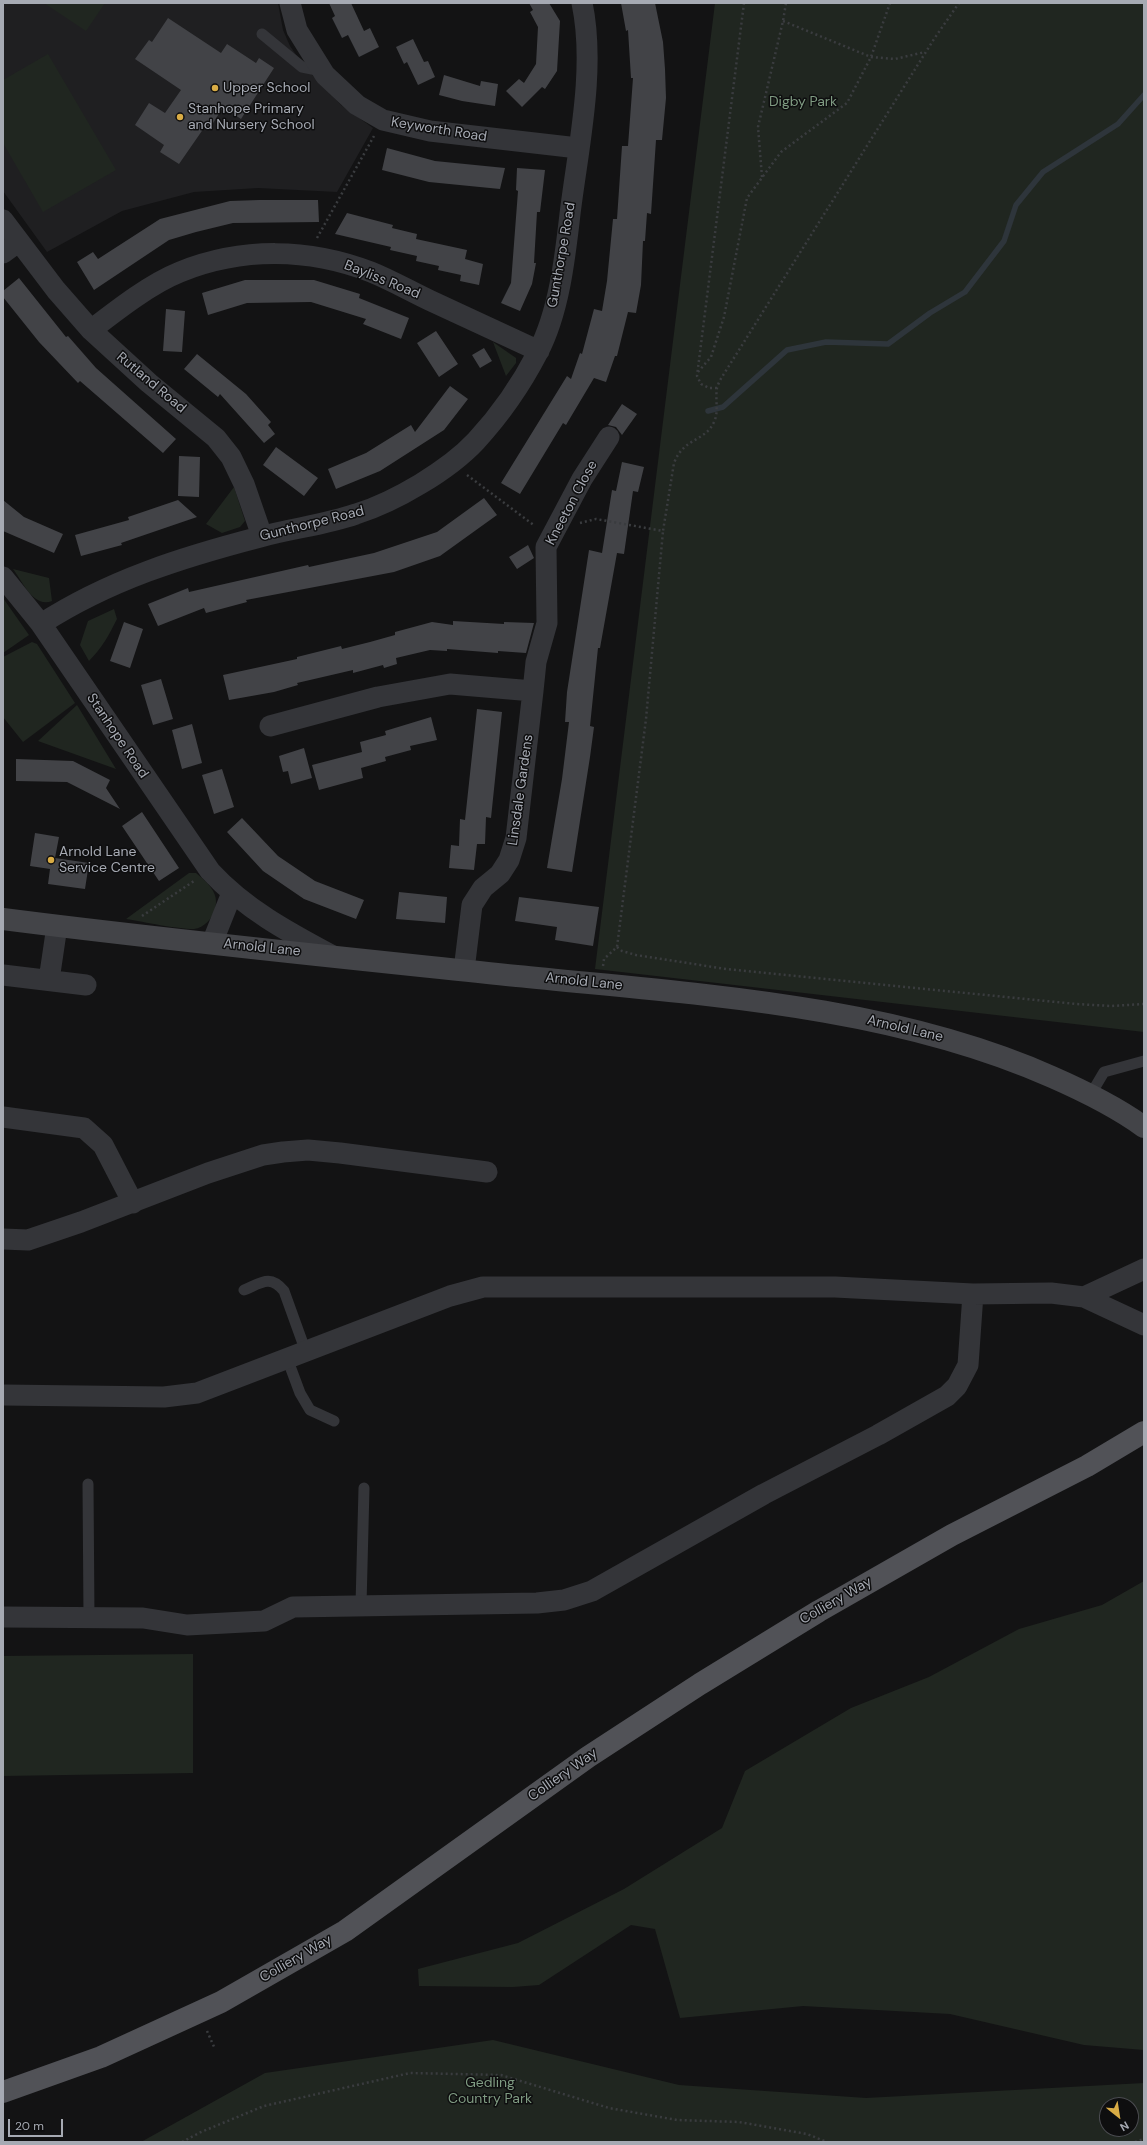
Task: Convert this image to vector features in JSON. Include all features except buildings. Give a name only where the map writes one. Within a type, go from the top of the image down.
[{"type":"main road","name":"Colliery Way","points":[[1120,1447],[1144,1422]]},
{"type":"main road","name":"Colliery Way","points":[[3,2092],[101,2056],[221,2002],[345,1931],[588,1757],[700,1684],[819,1610],[952,1535],[1087,1466],[1144,1432]]},
{"type":"street","name":"Keyworth Road","points":[[290,3],[297,30],[322,71],[338,90],[382,120],[430,131],[578,148]]},
{"type":"street","name":"Gunthorpe Road","points":[[41,624],[129,577],[150,569],[262,536],[355,515],[372,509],[414,487],[452,461],[475,442],[499,414],[539,351],[548,327],[560,285],[587,74],[586,19],[582,3]]},
{"type":"street","name":"Rutland Road","points":[[3,220],[11,248],[56,290],[91,330],[149,383],[216,438],[231,457],[244,484],[262,536]]},
{"type":"street","name":"Bayliss Road","points":[[91,330],[178,272],[202,264],[252,253],[273,252],[307,255],[371,272],[539,351]]},
{"type":"street","name":"Kneeton Close","points":[[542,644],[547,623],[546,547],[553,531],[582,479],[609,437]]},
{"type":"street","name":"Stanhope Road","points":[[3,577],[41,624],[137,767],[210,871],[232,893],[279,927],[333,956]]},
{"type":"street","name":"Linsdale Gardens","points":[[464,970],[472,905],[483,888],[500,874],[510,860],[516,838],[536,662],[542,644]]},
{"type":"street","points":[[270,726],[378,697],[450,684],[533,691]]},
{"type":"street","points":[[212,943],[232,893]]},
{"type":"street","name":"Arnold Lane","points":[[3,919],[765,1003],[856,1018],[945,1037],[1018,1061],[1091,1094],[1121,1110],[1144,1127]]},
{"type":"street","points":[[49,980],[57,926]]},
{"type":"street","points":[[3,975],[86,985]]},
{"type":"street","points":[[3,1117],[84,1128],[103,1145],[133,1203]]},
{"type":"street","points":[[3,1239],[28,1240],[133,1203],[215,1171],[262,1155],[283,1152],[308,1150],[340,1153],[487,1172]]},
{"type":"street","points":[[1084,1297],[1144,1269]]},
{"type":"street","points":[[3,1395],[181,1396],[213,1388],[450,1296],[483,1287],[835,1287],[973,1294],[1051,1293],[1084,1297],[1144,1325]]},
{"type":"street","points":[[3,1617],[143,1618],[187,1625],[233,1623],[264,1621],[292,1606],[552,1602],[592,1591],[764,1494],[878,1436],[947,1396],[957,1386],[968,1365],[973,1294]]},
{"type":"lane","points":[[262,34],[302,67],[322,71]]},
{"type":"lane","points":[[1091,1094],[1104,1072],[1144,1061]]},
{"type":"lane","points":[[244,1290],[269,1280],[277,1283],[284,1291],[296,1355],[300,1393],[310,1410],[334,1421]]},
{"type":"lane","points":[[88,1484],[89,1618]]},
{"type":"lane","points":[[360,1605],[364,1488]]},
{"type":"path","points":[[717,388],[709,388],[701,384],[698,372],[744,3]]},
{"type":"path","points":[[762,178],[758,127],[786,3]]},
{"type":"path","points":[[698,372],[711,357],[724,317],[747,198],[781,152],[847,103],[871,57],[890,3]]},
{"type":"path","points":[[604,959],[617,947],[646,719],[663,531],[674,463],[677,454],[684,446],[706,433],[714,422],[717,414],[717,388],[722,377],[926,52],[959,3]]},
{"type":"path","points":[[783,21],[871,57],[895,59],[926,52]]},
{"type":"path","points":[[307,255],[382,120]]},
{"type":"path","points":[[452,461],[553,531],[596,519],[663,531]]},
{"type":"path","points":[[117,932],[210,871]]},
{"type":"path","points":[[617,947],[622,951],[636,955],[726,969],[1076,1004],[1111,1006],[1144,1004]]},
{"type":"path","points":[[205,2027],[215,2049]]},
{"type":"path","points":[[182,2142],[201,2132],[264,2106],[410,2073],[501,2074],[609,2108],[677,2120],[740,2122],[807,2134],[827,2142]]},
{"type":"path","points":[[1135,2142],[1144,2139]]},
{"type":"shaded area","name":"Stanhope Primary and Nursery School","points":[[3,3],[278,3],[283,30],[290,46],[303,65],[341,105],[373,128],[337,192],[258,188],[194,192],[122,211],[47,252],[3,191]]},
{"type":"green space","points":[[44,3],[105,3],[86,31]]},
{"type":"green space","name":"Digby Park","points":[[715,3],[1144,3],[1144,1032],[595,969]]},
{"type":"green space","points":[[48,54],[116,170],[43,212],[3,143],[3,80]]},
{"type":"green space","points":[[493,342],[516,358],[516,363],[506,376]]},
{"type":"green space","points":[[234,487],[245,521],[240,527],[222,533],[206,524]]},
{"type":"green space","points":[[13,569],[49,578],[52,601],[39,601],[34,597]]},
{"type":"green space","points":[[3,598],[29,635],[3,653]]},
{"type":"green space","points":[[114,609],[117,619],[105,641],[89,661],[80,645],[88,621]]},
{"type":"green space","points":[[32,642],[37,644],[75,703],[23,742],[3,717],[3,657]]},
{"type":"green space","points":[[77,705],[116,769],[38,741]]},
{"type":"green space","points":[[189,873],[196,873],[204,880],[212,888],[216,898],[214,912],[205,925],[194,929],[187,929],[126,919]]},
{"type":"green space","points":[[1144,1581],[1144,2050],[1084,2045],[950,2014],[803,2006],[680,2018],[655,1929],[631,1925],[539,1985],[513,1987],[419,1986],[418,1969],[518,1943],[624,1889],[722,1828],[745,1771],[851,1708],[929,1677],[1019,1629],[1102,1605]]},
{"type":"green space","points":[[193,1654],[193,1773],[3,1776],[3,1656]]},
{"type":"green space","name":"Gedling Country Park","points":[[493,2040],[679,2085],[866,2098],[1144,2083],[1144,2142],[141,2142],[265,2073]]},
{"type":"waterway","points":[[708,411],[723,407],[787,350],[826,342],[888,344],[930,313],[965,292],[1004,241],[1016,205],[1043,172],[1118,124],[1144,95]]},
{"type":"place","name":"Upper School","points":[[215,88]]},
{"type":"place","name":"Stanhope Primary and Nursery School","points":[[180,117]]},
{"type":"place","name":"Arnold Lane Service Centre","points":[[51,860]]}]
